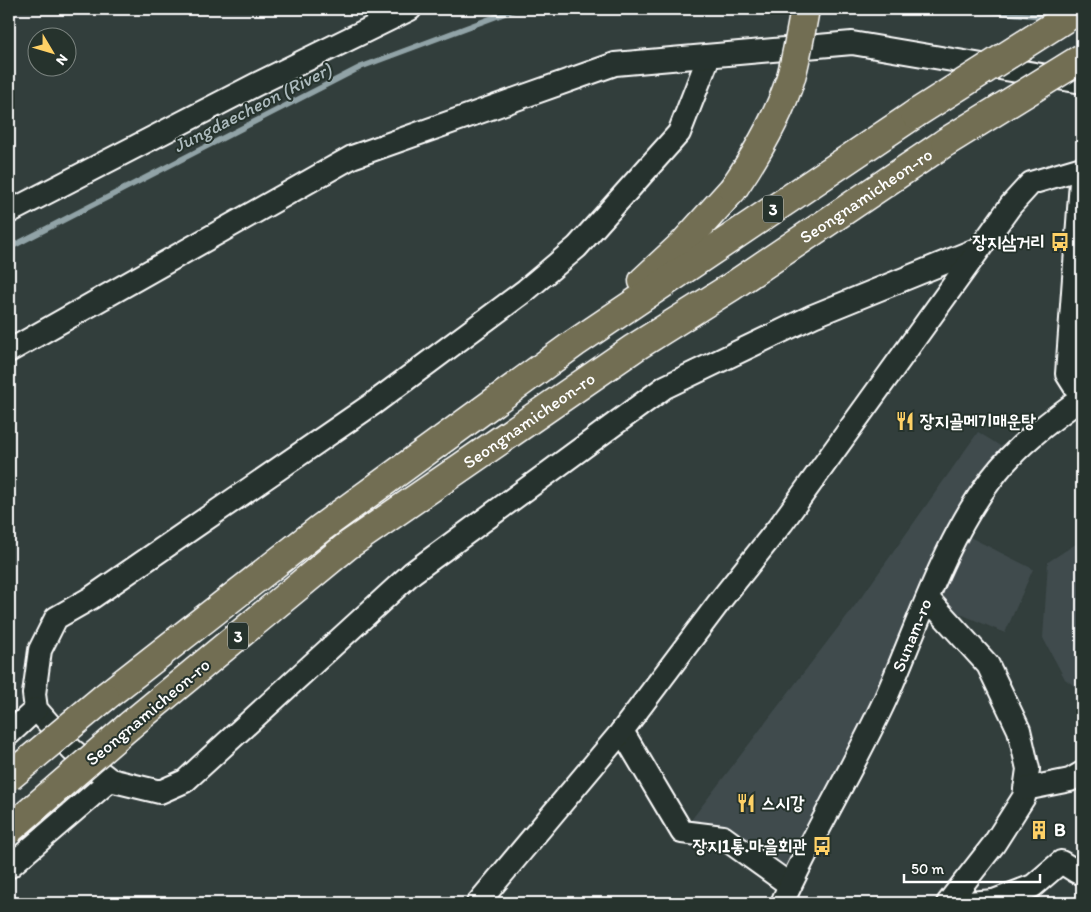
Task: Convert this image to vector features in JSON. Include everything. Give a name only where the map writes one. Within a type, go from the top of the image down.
[{"type":"highway","points":[[575,343],[685,242],[733,189],[756,153],[781,106],[791,76],[805,9]]},
{"type":"highway","name":"Seongnamicheon-ro","points":[[9,778],[105,697],[321,528],[575,343],[914,114],[1080,9]]},
{"type":"highway","name":"Seongnamicheon-ro","points":[[9,830],[129,726],[347,546],[634,348],[732,288],[946,142],[1082,58]]},
{"type":"street","points":[[9,212],[256,85],[410,9]]},
{"type":"street","points":[[9,351],[352,157],[615,64],[852,43],[1082,82]]},
{"type":"street","points":[[709,56],[679,133],[577,247],[526,290],[374,403],[91,598],[56,618],[40,650],[34,694],[36,710],[72,750],[110,780],[160,792],[185,781],[412,573],[665,387],[813,316],[978,249]]},
{"type":"street","points":[[478,903],[622,731],[723,596],[782,523],[1011,205],[1031,183],[1082,168],[1075,341],[1067,374],[1082,398]]},
{"type":"street","name":"Sunam-ro","points":[[786,894],[884,701],[928,599],[967,518],[992,478],[1040,429],[1082,398]]},
{"type":"street","points":[[928,599],[988,665],[1020,730],[1028,770],[1024,797],[994,844],[948,903]]},
{"type":"street","points":[[9,734],[36,710]]},
{"type":"street","points":[[622,731],[682,832],[723,837],[786,894]]},
{"type":"street","points":[[1025,789],[1070,780],[1082,773]]},
{"type":"street","points":[[9,867],[110,780]]},
{"type":"street","points":[[968,903],[996,902],[1033,886],[1060,862],[1077,872],[1082,872]]},
{"type":"shaded area","points":[[978,432],[1005,449],[960,532],[1033,569],[1005,633],[928,600],[790,885],[723,837],[682,832],[863,595]]},
{"type":"shaded area","points":[[1082,540],[1082,692],[1065,679],[1043,638],[1048,562]]},
{"type":"waterway","name":"Jungdaecheon (River)","points":[[9,248],[361,67],[516,9]]},
{"type":"waterway","name":"Jungdaecheon (River)","points":[[971,9],[1050,17]]},
{"type":"place","name":"장지삼거리","points":[[1060,242]]},
{"type":"place","name":"장지골메기매운탕","points":[[905,421]]},
{"type":"place","name":"스시강","points":[[746,803]]},
{"type":"place","name":"B","points":[[1039,830]]},
{"type":"place","name":"장지1통.마을회관","points":[[822,846]]}]
